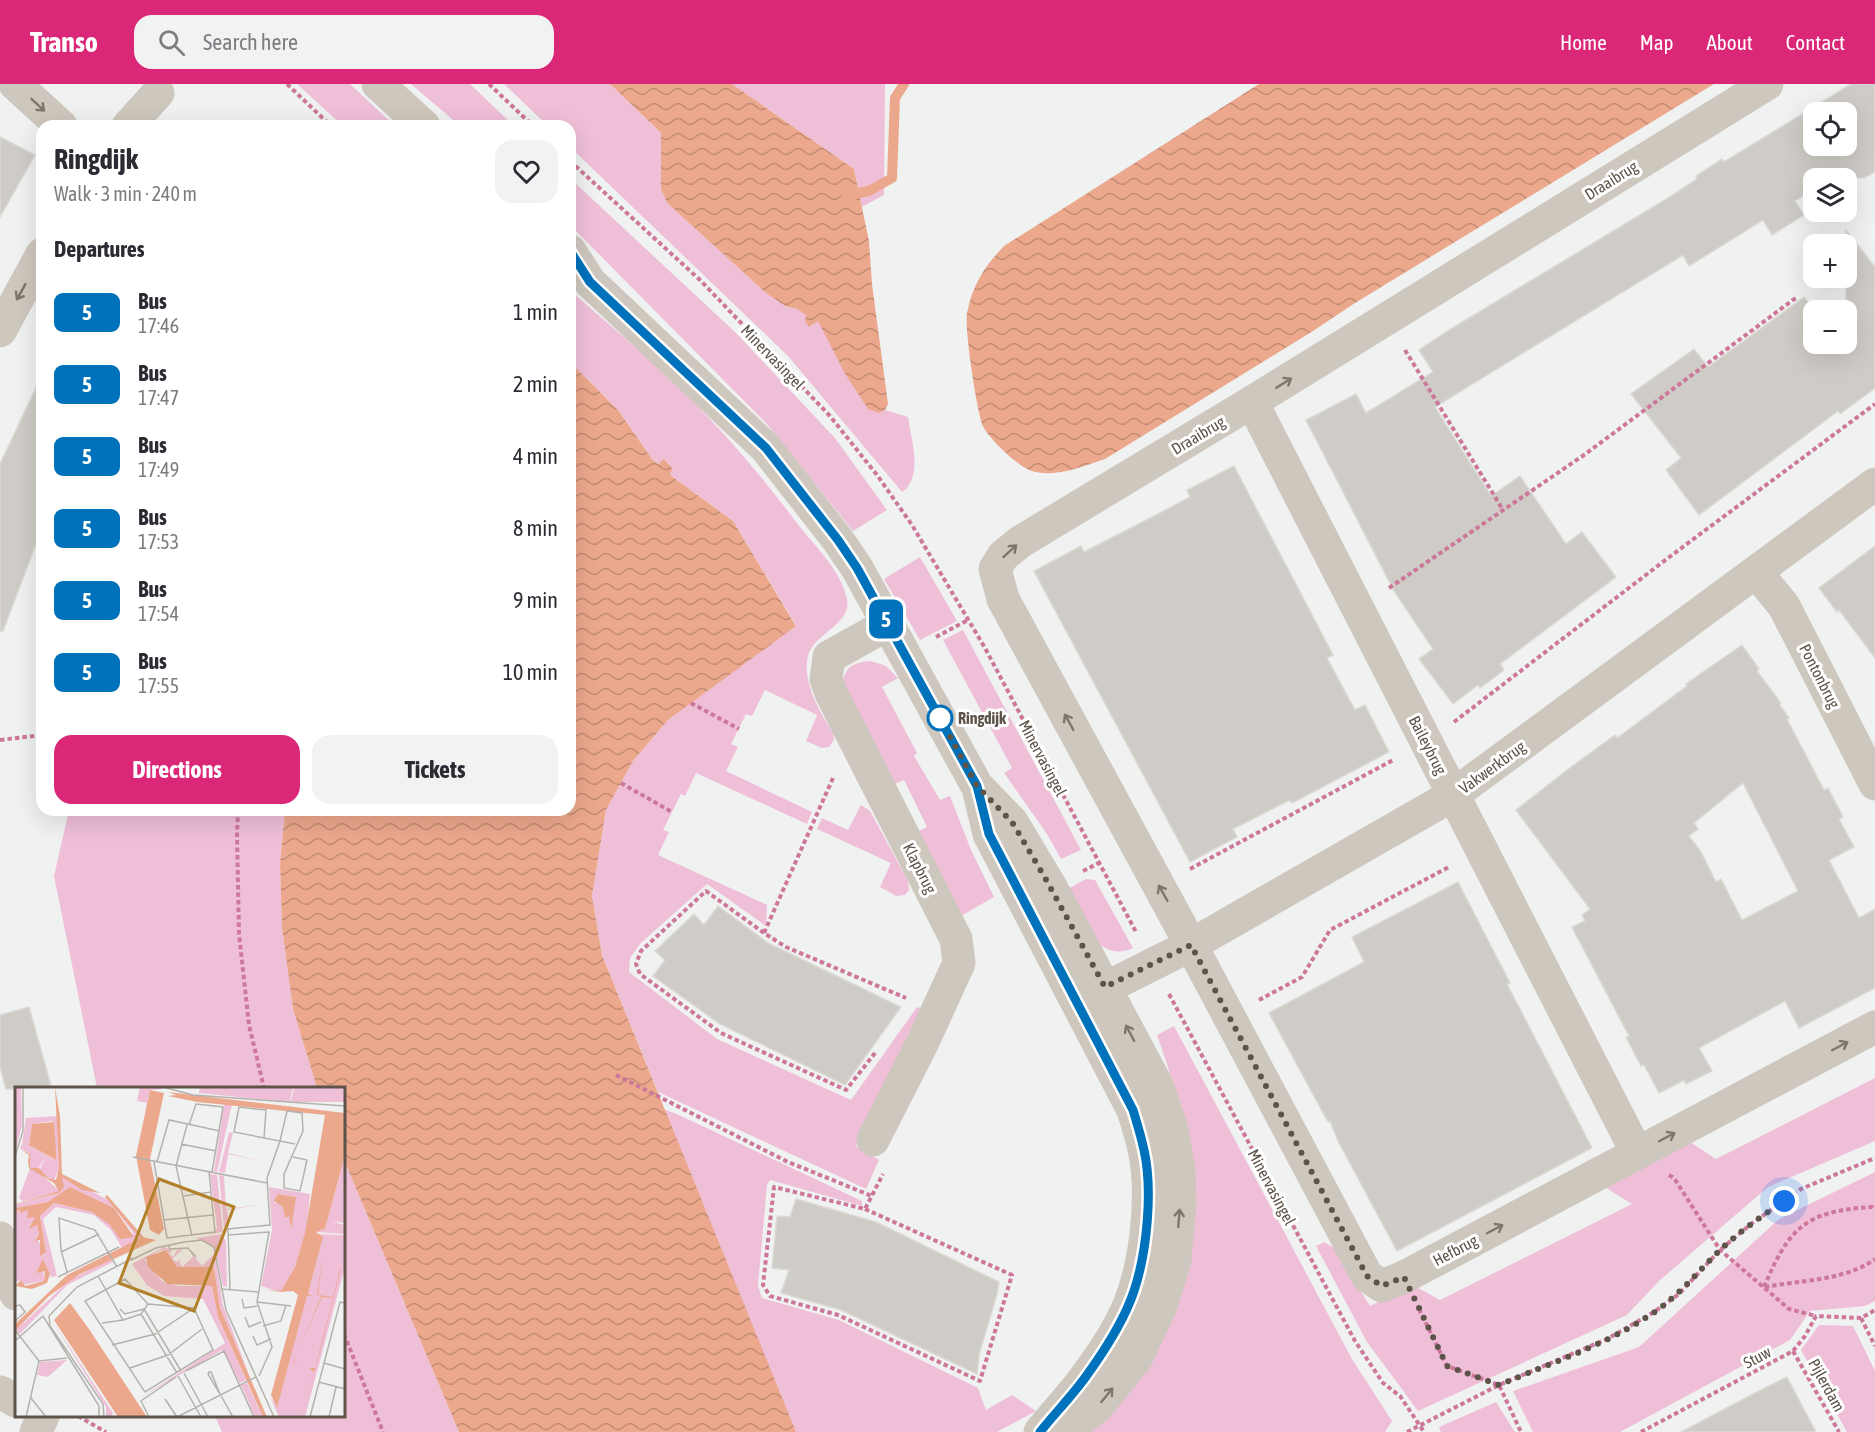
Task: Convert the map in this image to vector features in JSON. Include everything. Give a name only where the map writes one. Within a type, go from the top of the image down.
[{"type":"street","points":[[15,84],[54,120]]},
{"type":"street","points":[[378,84],[417,120]]},
{"type":"street","name":"Draaibrug","points":[[1191,945],[1003,599],[995,569],[1004,556],[1020,542],[1386,320],[1767,84]]},
{"type":"street","points":[[133,120],[158,93]]},
{"type":"street","points":[[0,331],[36,265]]},
{"type":"street","points":[[580,277],[766,448],[838,540],[857,568],[977,786],[989,834],[1091,994],[1157,1085],[1172,1130],[1179,1172],[1180,1203],[1175,1260],[1161,1306],[1136,1359],[1098,1406],[1062,1432]]},
{"type":"street","name":"Baileybrug","points":[[1252,402],[1637,1153]]},
{"type":"street","name":"Vakwerkbrug","points":[[1091,994],[1191,945],[1454,795],[1875,484]]},
{"type":"street","name":"Pontonbrug","points":[[1757,573],[1784,606],[1875,784]]},
{"type":"street","name":"Klapbrug","points":[[879,1155],[937,1011],[959,963],[956,939],[826,679],[829,657],[888,624]]},
{"type":"street","name":"Hefbrug","points":[[1191,945],[1367,1276],[1382,1286],[1404,1277],[1875,1027]]},
{"type":"street","points":[[1040,1432],[1086,1377],[1120,1324],[1134,1291],[1142,1256],[1147,1216],[1144,1150],[1133,1110],[1091,994]]},
{"type":"street","points":[[0,1238],[15,1290]]},
{"type":"street","points":[[0,1392],[15,1402]]},
{"type":"path","points":[[287,84],[325,120]]},
{"type":"path","points":[[489,84],[527,120]]},
{"type":"path","name":"Minervasingel","points":[[576,166],[700,280],[830,416],[877,475],[912,525],[985,648],[1355,1341],[1383,1383],[1400,1396],[1424,1432]]},
{"type":"path","points":[[1358,609],[1588,452],[1797,297]]},
{"type":"path","points":[[1386,320],[1503,510]]},
{"type":"path","points":[[1158,885],[1427,742],[1875,404]]},
{"type":"path","points":[[692,703],[739,729]]},
{"type":"path","points":[[0,740],[36,736]]},
{"type":"path","points":[[764,933],[836,771]]},
{"type":"path","points":[[621,783],[672,812]]},
{"type":"path","points":[[238,816],[239,934],[249,1024],[264,1087]]},
{"type":"path","points":[[1229,1016],[1302,977],[1330,930],[1482,849]]},
{"type":"path","points":[[880,1046],[846,1090],[721,1033],[640,974],[636,964],[641,951],[706,891],[786,946],[937,1011]]},
{"type":"path","points":[[616,1076],[788,1162],[872,1196]]},
{"type":"path","points":[[865,1209],[872,1196],[879,1155]]},
{"type":"path","points":[[1407,1432],[1499,1385],[1607,1339],[1654,1312],[1679,1294],[1720,1250],[1751,1224],[1801,1189],[1875,1158]]},
{"type":"path","points":[[1674,1178],[1720,1250],[1789,1309],[1815,1316],[1861,1318],[1875,1311]]},
{"type":"path","points":[[774,1187],[865,1209],[1012,1275],[980,1381],[838,1315],[770,1296],[763,1285],[774,1187]]},
{"type":"path","points":[[1764,1287],[1776,1259],[1802,1224],[1826,1214],[1851,1208],[1872,1207],[1875,1209]]},
{"type":"path","points":[[1764,1287],[1834,1276],[1875,1259]]},
{"type":"path","points":[[1404,1277],[1447,1366],[1499,1385],[1521,1432]]},
{"type":"path","name":"Stuw","points":[[1641,1432],[1794,1351],[1815,1316]]},
{"type":"path","points":[[1861,1318],[1875,1346]]},
{"type":"path","points":[[345,1337],[383,1432]]},
{"type":"path","name":"Pijlerdam","points":[[1794,1351],[1839,1432]]},
{"type":"path","points":[[80,1417],[106,1432]]},
{"type":"shaded area","points":[[297,84],[350,84],[389,120],[336,120]]},
{"type":"shaded area","points":[[411,84],[470,84],[508,120],[453,120]]},
{"type":"shaded area","points":[[504,84],[610,84],[661,133],[661,189],[667,203],[766,293],[785,306],[807,315],[810,327],[818,320],[879,413],[885,410],[908,417],[914,467],[913,477],[902,492],[788,356],[576,153],[576,120],[542,120]]},
{"type":"shaded area","points":[[732,84],[885,84],[884,195],[862,207],[854,169]]},
{"type":"shaded area","points":[[576,184],[735,332],[835,438],[887,510],[853,531],[767,424],[576,231]]},
{"type":"shaded area","points":[[576,295],[659,369],[722,432],[828,560],[844,589],[847,608],[844,616],[817,641],[808,656],[807,665],[807,675],[813,696],[833,732],[834,740],[829,747],[822,748],[806,741],[817,715],[765,690],[752,716],[746,714],[731,744],[738,747],[726,771],[812,812],[807,824],[696,773],[685,796],[681,794],[663,830],[669,832],[658,855],[767,905],[766,926],[707,884],[641,943],[630,958],[629,972],[717,1039],[851,1100],[917,1007],[924,1009],[856,1146],[879,1160],[866,1189],[658,1092],[602,955],[592,896],[606,810],[633,761],[668,720],[796,625],[733,521],[674,478],[670,474],[673,469],[665,460],[658,464],[652,459],[618,410],[576,368]]},
{"type":"shaded area","points":[[920,557],[957,621],[920,640],[884,579]]},
{"type":"shaded area","points":[[963,630],[1081,850],[1061,859],[1047,834],[1004,773],[1012,768],[943,640]]},
{"type":"shaded area","points":[[871,661],[886,666],[898,678],[882,687],[917,753],[914,756],[940,800],[950,796],[971,850],[994,897],[961,916],[917,832],[927,827],[904,780],[892,785],[843,684],[851,666]]},
{"type":"shaded area","points":[[861,805],[870,811],[908,881],[909,890],[905,895],[896,896],[880,887],[891,863],[817,829],[822,818],[848,830]]},
{"type":"shaded area","points":[[68,816],[284,816],[280,863],[282,928],[293,1009],[317,1087],[97,1087],[54,876]]},
{"type":"shaded area","points":[[1086,879],[1095,880],[1133,948],[1124,951],[1110,950],[1098,943],[1090,933],[1066,890]]},
{"type":"shaded area","points":[[1174,1026],[1352,1359],[1392,1421],[1385,1432],[1082,1432],[1186,1139],[1168,1067],[1157,1035]]},
{"type":"shaded area","points":[[1875,1078],[1875,1141],[1768,1187],[1659,1281],[1627,1315],[1418,1411],[1367,1342],[1316,1246],[1324,1242],[1334,1248],[1370,1306],[1413,1285],[1440,1300],[1632,1204],[1603,1186],[1690,1142],[1716,1159]]},
{"type":"shaded area","points":[[663,1109],[862,1201],[862,1206],[770,1180],[767,1185],[758,1286],[762,1298],[839,1320],[978,1388],[986,1410],[1012,1395],[1036,1411],[997,1432],[795,1432]]},
{"type":"shaded area","points":[[345,1162],[459,1432],[222,1432],[215,1417],[345,1417]]},
{"type":"shaded area","points":[[1875,1172],[1875,1301],[1865,1306],[1810,1311],[1790,1340],[1620,1432],[1533,1432],[1513,1391],[1639,1347],[1779,1219]]},
{"type":"shaded area","points":[[1819,1325],[1853,1326],[1875,1371],[1875,1432],[1847,1432],[1801,1350]]},
{"type":"shaded area","points":[[1496,1402],[1515,1432],[1441,1432],[1439,1427]]},
{"type":"water","points":[[610,84],[732,84],[854,169],[869,241],[872,284],[888,404],[885,410],[879,413],[868,409],[844,372],[818,321],[809,327],[805,321],[806,315],[797,309],[785,306],[766,293],[667,203],[661,189],[661,133]]},
{"type":"water","points":[[1259,84],[1714,84],[1105,459],[1058,473],[1038,472],[1024,467],[997,444],[986,431],[980,418],[967,334],[967,313],[972,293],[980,276],[1004,246]]},
{"type":"water","points":[[576,368],[618,410],[652,459],[658,464],[664,459],[673,469],[670,474],[674,478],[733,521],[796,626],[668,720],[633,761],[606,810],[592,896],[602,955],[796,1432],[459,1432],[345,1162],[345,1087],[317,1087],[293,1009],[282,928],[280,863],[284,816],[576,816]]},
{"type":"building","points":[[1851,84],[1875,84],[1875,172],[1864,178],[1857,178],[1857,168],[1803,168],[1803,196],[1795,201],[1803,216],[1772,235],[1763,220],[1689,266],[1683,255],[1435,407],[1491,496],[1520,476],[1566,544],[1582,532],[1616,577],[1500,664],[1504,670],[1480,688],[1478,685],[1453,704],[1419,659],[1433,649],[1394,591],[1306,420],[1356,394],[1366,413],[1433,372],[1419,350],[1668,198],[1722,159],[1724,162],[1803,113],[1803,156],[1857,156],[1857,102],[1822,102]]},
{"type":"building","points":[[0,137],[35,155],[0,217]]},
{"type":"building","points":[[1857,244],[1875,267],[1875,388],[1840,414],[1838,411],[1699,515],[1666,470],[1681,458],[1631,394],[1694,349],[1708,367],[1804,297],[1807,300],[1803,300],[1803,354],[1857,354],[1857,300],[1846,300],[1846,288],[1857,288]]},
{"type":"building","points":[[36,388],[36,544],[3,631],[0,631],[0,464]]},
{"type":"building","points":[[1234,466],[1333,655],[1327,658],[1355,710],[1365,705],[1389,752],[1292,803],[1290,800],[1233,829],[1237,837],[1190,862],[1034,571],[1081,546],[1084,552],[1158,514],[1190,497],[1187,490]]},
{"type":"building","points":[[1875,546],[1875,658],[1839,610],[1837,612],[1819,588]]},
{"type":"building","points":[[1742,645],[1759,669],[1757,671],[1781,703],[1779,704],[1789,718],[1787,719],[1824,790],[1828,788],[1843,817],[1839,819],[1854,847],[1829,860],[1859,918],[1875,909],[1875,988],[1799,1028],[1785,1001],[1699,1048],[1712,1071],[1686,1084],[1684,1080],[1659,1093],[1644,1065],[1641,1066],[1626,1037],[1629,1036],[1572,927],[1585,921],[1582,915],[1590,909],[1516,810],[1615,735],[1617,738],[1687,686],[1686,684]],"holes":[[[1743,783],[1798,891],[1742,920],[1721,879],[1716,882],[1701,852],[1689,836],[1698,829],[1694,823]]]},
{"type":"building","points":[[1458,882],[1510,983],[1507,984],[1592,1148],[1397,1251],[1339,1143],[1330,1121],[1328,1122],[1269,1013],[1364,962],[1352,937]]},
{"type":"building","points":[[718,906],[768,943],[901,1007],[845,1085],[720,1024],[653,976],[665,960],[655,951],[694,914],[704,925]]},
{"type":"building","points":[[29,1007],[51,1087],[6,1089],[0,1067],[0,1015]]},
{"type":"building","points":[[796,1199],[876,1222],[999,1282],[979,1355],[977,1374],[841,1310],[781,1293],[789,1270],[772,1268],[777,1216],[790,1217]]},
{"type":"building","points":[[1787,1377],[1816,1432],[1681,1432],[1757,1392]]},
{"type":"waterway","points":[[846,196],[869,191],[892,178],[895,98],[904,84]]},
{"type":"bus line","name":"5","points":[[576,260],[590,282],[766,448],[857,568],[977,786],[989,834],[1133,1110],[1144,1150],[1147,1187],[1147,1216],[1142,1256],[1134,1291],[1120,1324],[1086,1377],[1040,1432]]},
{"type":"place","name":"Ringdijk","points":[[940,718]]},
{"type":"route","points":[[940,718],[977,786],[1012,822],[1105,987],[1191,945],[1367,1276],[1382,1286],[1404,1277],[1447,1366],[1499,1385],[1607,1339],[1654,1312],[1679,1294],[1720,1250],[1784,1201]]}]
